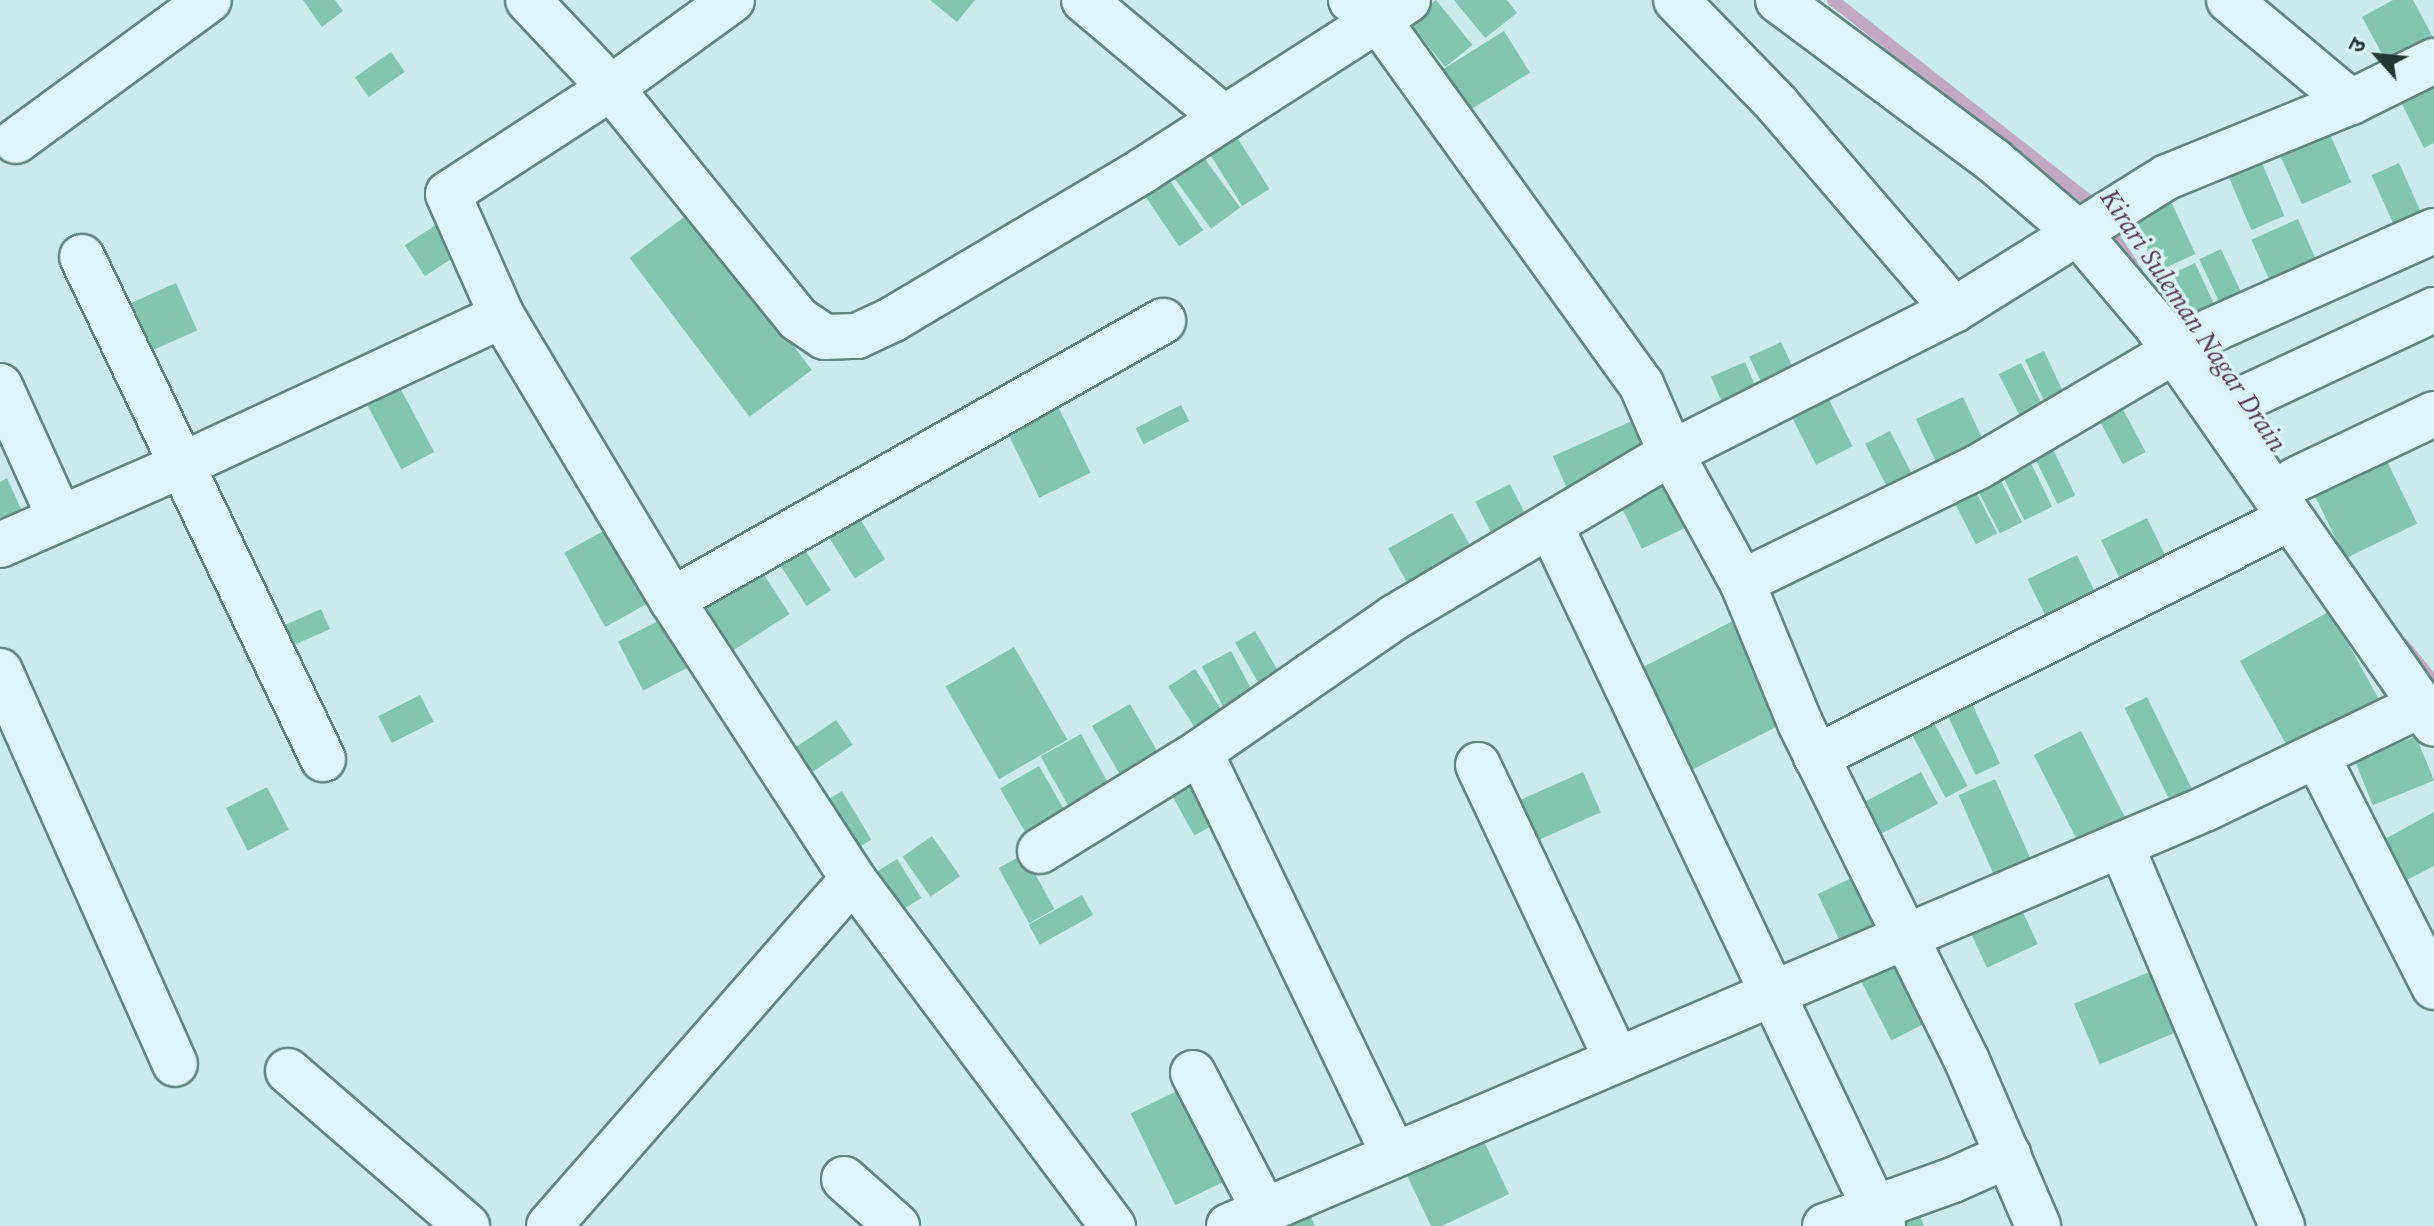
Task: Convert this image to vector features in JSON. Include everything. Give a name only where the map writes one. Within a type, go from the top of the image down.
[{"type":"street","points":[[16,141],[209,0]]},
{"type":"street","points":[[528,0],[611,88],[798,319],[825,337],[857,336],[893,319],[1142,171],[1379,7],[1641,384],[1671,453],[1742,582],[1816,757],[1906,937],[2009,1155],[2038,1226]]},
{"type":"street","points":[[732,0],[611,88],[448,194],[502,316],[672,600],[853,879],[1113,1226]]},
{"type":"street","points":[[1084,0],[1223,117]]},
{"type":"street","points":[[1676,0],[1776,103],[1954,310]]},
{"type":"street","points":[[1193,1073],[1247,1219],[2121,845],[2317,756],[2428,715],[2192,342],[2156,325],[2094,223],[1994,161],[1778,0]]},
{"type":"street","points":[[2229,0],[2351,102]]},
{"type":"street","points":[[1040,851],[1200,752],[1395,617],[1671,453],[1954,310],[2167,177],[2351,102],[2434,61]]},
{"type":"street","points":[[1742,582],[1978,467],[2192,342],[2434,231]]},
{"type":"street","points":[[82,257],[323,759]]},
{"type":"street","points":[[2245,398],[2434,310]]},
{"type":"street","points":[[0,545],[180,466],[502,316]]},
{"type":"street","points":[[672,600],[1163,321]]},
{"type":"street","points":[[0,386],[60,518]]},
{"type":"street","points":[[1816,757],[2292,500],[2434,414]]},
{"type":"street","points":[[1550,525],[1879,1217]]},
{"type":"street","points":[[0,671],[175,1064]]},
{"type":"street","points":[[1200,752],[1394,1155]]},
{"type":"street","points":[[2317,756],[2434,987]]},
{"type":"street","points":[[1478,765],[1617,1060]]},
{"type":"street","points":[[2121,845],[2282,1226]]},
{"type":"street","points":[[549,1226],[853,879]]},
{"type":"street","points":[[288,1071],[467,1226]]},
{"type":"street","points":[[1825,1226],[1879,1217],[2009,1155]]},
{"type":"street","points":[[844,1179],[897,1226]]},
{"type":"building","points":[[303,0],[335,0],[343,11],[322,27]]},
{"type":"building","points":[[930,0],[975,0],[957,22]]},
{"type":"building","points":[[1436,0],[1473,45],[1445,67],[1409,22]]},
{"type":"building","points":[[1454,0],[1507,0],[1517,13],[1485,38]]},
{"type":"building","points":[[2393,0],[2413,0],[2434,39],[2434,51],[2393,74],[2362,17]]},
{"type":"building","points":[[1504,31],[1530,73],[1468,111],[1442,70]]},
{"type":"building","points":[[391,52],[405,72],[369,97],[355,77]]},
{"type":"building","points":[[2434,75],[2434,143],[2424,148],[2397,94]]},
{"type":"building","points":[[2324,121],[2351,182],[2302,204],[2275,143]]},
{"type":"building","points":[[1235,134],[1269,189],[1242,206],[1208,151]]},
{"type":"building","points":[[1202,155],[1240,208],[1211,229],[1173,176]]},
{"type":"building","points":[[2259,156],[2284,216],[2251,230],[2226,170]]},
{"type":"building","points":[[2399,163],[2427,225],[2399,237],[2372,175]]},
{"type":"building","points":[[1168,178],[1203,230],[1179,246],[1144,194]]},
{"type":"building","points":[[2168,195],[2195,254],[2156,273],[2128,214]]},
{"type":"building","points":[[692,211],[812,370],[749,417],[630,258]]},
{"type":"building","points":[[445,219],[465,250],[425,276],[405,245]]},
{"type":"building","points":[[2298,219],[2321,271],[2275,292],[2251,240]]},
{"type":"building","points":[[2221,249],[2247,305],[2225,315],[2199,259]]},
{"type":"building","points":[[2195,263],[2220,316],[2198,327],[2173,273]]},
{"type":"building","points":[[176,283],[197,331],[141,355],[120,308]]},
{"type":"building","points":[[1781,342],[1801,385],[1769,399],[1749,357]]},
{"type":"building","points":[[2044,351],[2070,406],[2051,415],[2025,360]]},
{"type":"building","points":[[1745,362],[1763,405],[1729,420],[1711,376]]},
{"type":"building","points":[[2021,363],[2048,416],[2026,427],[1999,374]]},
{"type":"building","points":[[398,384],[434,452],[401,469],[365,401]]},
{"type":"building","points":[[1824,390],[1853,446],[1816,465],[1787,409]]},
{"type":"building","points":[[1963,397],[1989,452],[1942,474],[1916,419]]},
{"type":"building","points":[[1055,400],[1091,473],[1039,498],[1004,425]]},
{"type":"building","points":[[2118,400],[2146,452],[2123,464],[2095,412]]},
{"type":"building","points":[[1181,405],[1189,421],[1144,444],[1136,428]]},
{"type":"building","points":[[1634,420],[1653,463],[1572,499],[1553,456]]},
{"type":"building","points":[[1890,431],[1919,487],[1894,500],[1865,444]]},
{"type":"building","points":[[2046,435],[2075,495],[2057,504],[2028,444]]},
{"type":"building","points":[[2380,447],[2417,523],[2345,558],[2308,482]]},
{"type":"building","points":[[2025,451],[2052,507],[2024,520],[1997,465]]},
{"type":"building","points":[[1994,467],[2022,522],[2000,534],[1972,478]]},
{"type":"building","points":[[1665,473],[1690,525],[1642,549],[1616,497]]},
{"type":"building","points":[[7,478],[23,513],[0,523],[0,482]]},
{"type":"building","points":[[1970,480],[1997,533],[1976,544],[1949,491]]},
{"type":"building","points":[[1510,484],[1535,532],[1500,550],[1475,502]]},
{"type":"building","points":[[855,511],[885,559],[855,578],[824,530]]},
{"type":"building","points":[[1452,513],[1479,561],[1415,596],[1388,548]]},
{"type":"building","points":[[2147,518],[2172,570],[2127,592],[2101,540]]},
{"type":"building","points":[[614,525],[655,599],[605,627],[564,553]]},
{"type":"building","points":[[801,544],[831,590],[807,606],[777,560]]},
{"type":"building","points":[[2077,555],[2103,609],[2054,633],[2028,579]]},
{"type":"building","points":[[759,567],[789,614],[727,654],[697,607]]},
{"type":"building","points":[[321,609],[330,629],[284,649],[275,629]]},
{"type":"building","points":[[2330,611],[2385,710],[2295,760],[2240,661]]},
{"type":"building","points":[[668,616],[693,665],[643,690],[618,641]]},
{"type":"building","points":[[1737,619],[1789,721],[1686,773],[1635,671]]},
{"type":"building","points":[[1255,631],[1286,685],[1266,696],[1235,642]]},
{"type":"building","points":[[1014,647],[1068,740],[999,779],[946,686]]},
{"type":"building","points":[[1231,651],[1258,702],[1229,718],[1202,666]]},
{"type":"building","points":[[1195,669],[1227,718],[1200,736],[1168,686]]},
{"type":"building","points":[[1967,693],[2000,764],[1975,775],[1943,704]]},
{"type":"building","points":[[420,695],[434,722],[392,743],[378,716]]},
{"type":"building","points":[[2147,697],[2197,799],[2174,810],[2125,708]]},
{"type":"building","points":[[1130,704],[1160,755],[1121,777],[1092,726]]},
{"type":"building","points":[[1932,719],[1968,786],[1946,798],[1910,731]]},
{"type":"building","points":[[836,720],[853,745],[805,777],[788,752]]},
{"type":"building","points":[[2081,731],[2128,824],[2081,848],[2034,755]]},
{"type":"building","points":[[1081,734],[1111,788],[1071,811],[1041,756]]},
{"type":"building","points":[[2416,736],[2434,781],[2373,805],[2355,761]]},
{"type":"building","points":[[1039,766],[1067,814],[1028,837],[1000,788]]},
{"type":"building","points":[[1187,771],[1216,823],[1194,836],[1165,783]]},
{"type":"building","points":[[1583,772],[1601,812],[1522,847],[1504,807]]},
{"type":"building","points":[[1921,772],[1938,804],[1874,838],[1857,806]]},
{"type":"building","points":[[1995,779],[2034,867],[1998,883],[1958,795]]},
{"type":"building","points":[[267,787],[289,830],[248,851],[226,808]]},
{"type":"building","points":[[842,791],[871,840],[849,853],[820,804]]},
{"type":"building","points":[[2434,812],[2434,866],[2407,880],[2385,839]]},
{"type":"building","points":[[932,836],[960,876],[931,897],[903,857]]},
{"type":"building","points":[[1024,854],[1055,909],[1029,923],[999,868]]},
{"type":"building","points":[[897,859],[921,898],[893,916],[868,877]]},
{"type":"building","points":[[1854,877],[1881,936],[1845,953],[1818,894]]},
{"type":"building","points":[[1082,895],[1093,915],[1040,945],[1029,925]]},
{"type":"building","points":[[2020,906],[2038,944],[1987,968],[1969,930]]},
{"type":"building","points":[[1896,955],[1930,1021],[1891,1040],[1858,975]]},
{"type":"building","points":[[2156,969],[2182,1030],[2100,1065],[2074,1004]]},
{"type":"building","points":[[1181,1089],[1226,1181],[1175,1205],[1131,1114]]},
{"type":"building","points":[[1479,1131],[1509,1194],[1442,1226],[1431,1226],[1403,1167]]},
{"type":"building","points":[[1306,1205],[1315,1226],[1279,1226]]},
{"type":"building","points":[[1920,1216],[1924,1226],[1896,1226]]},
{"type":"waterway","name":"Kirari Suleman Nagar Drain","points":[[1833,0],[2091,202],[2137,272]]},
{"type":"waterway","name":"Kirari Suleman Nagar Drain","points":[[2403,644],[2434,682]]}]
